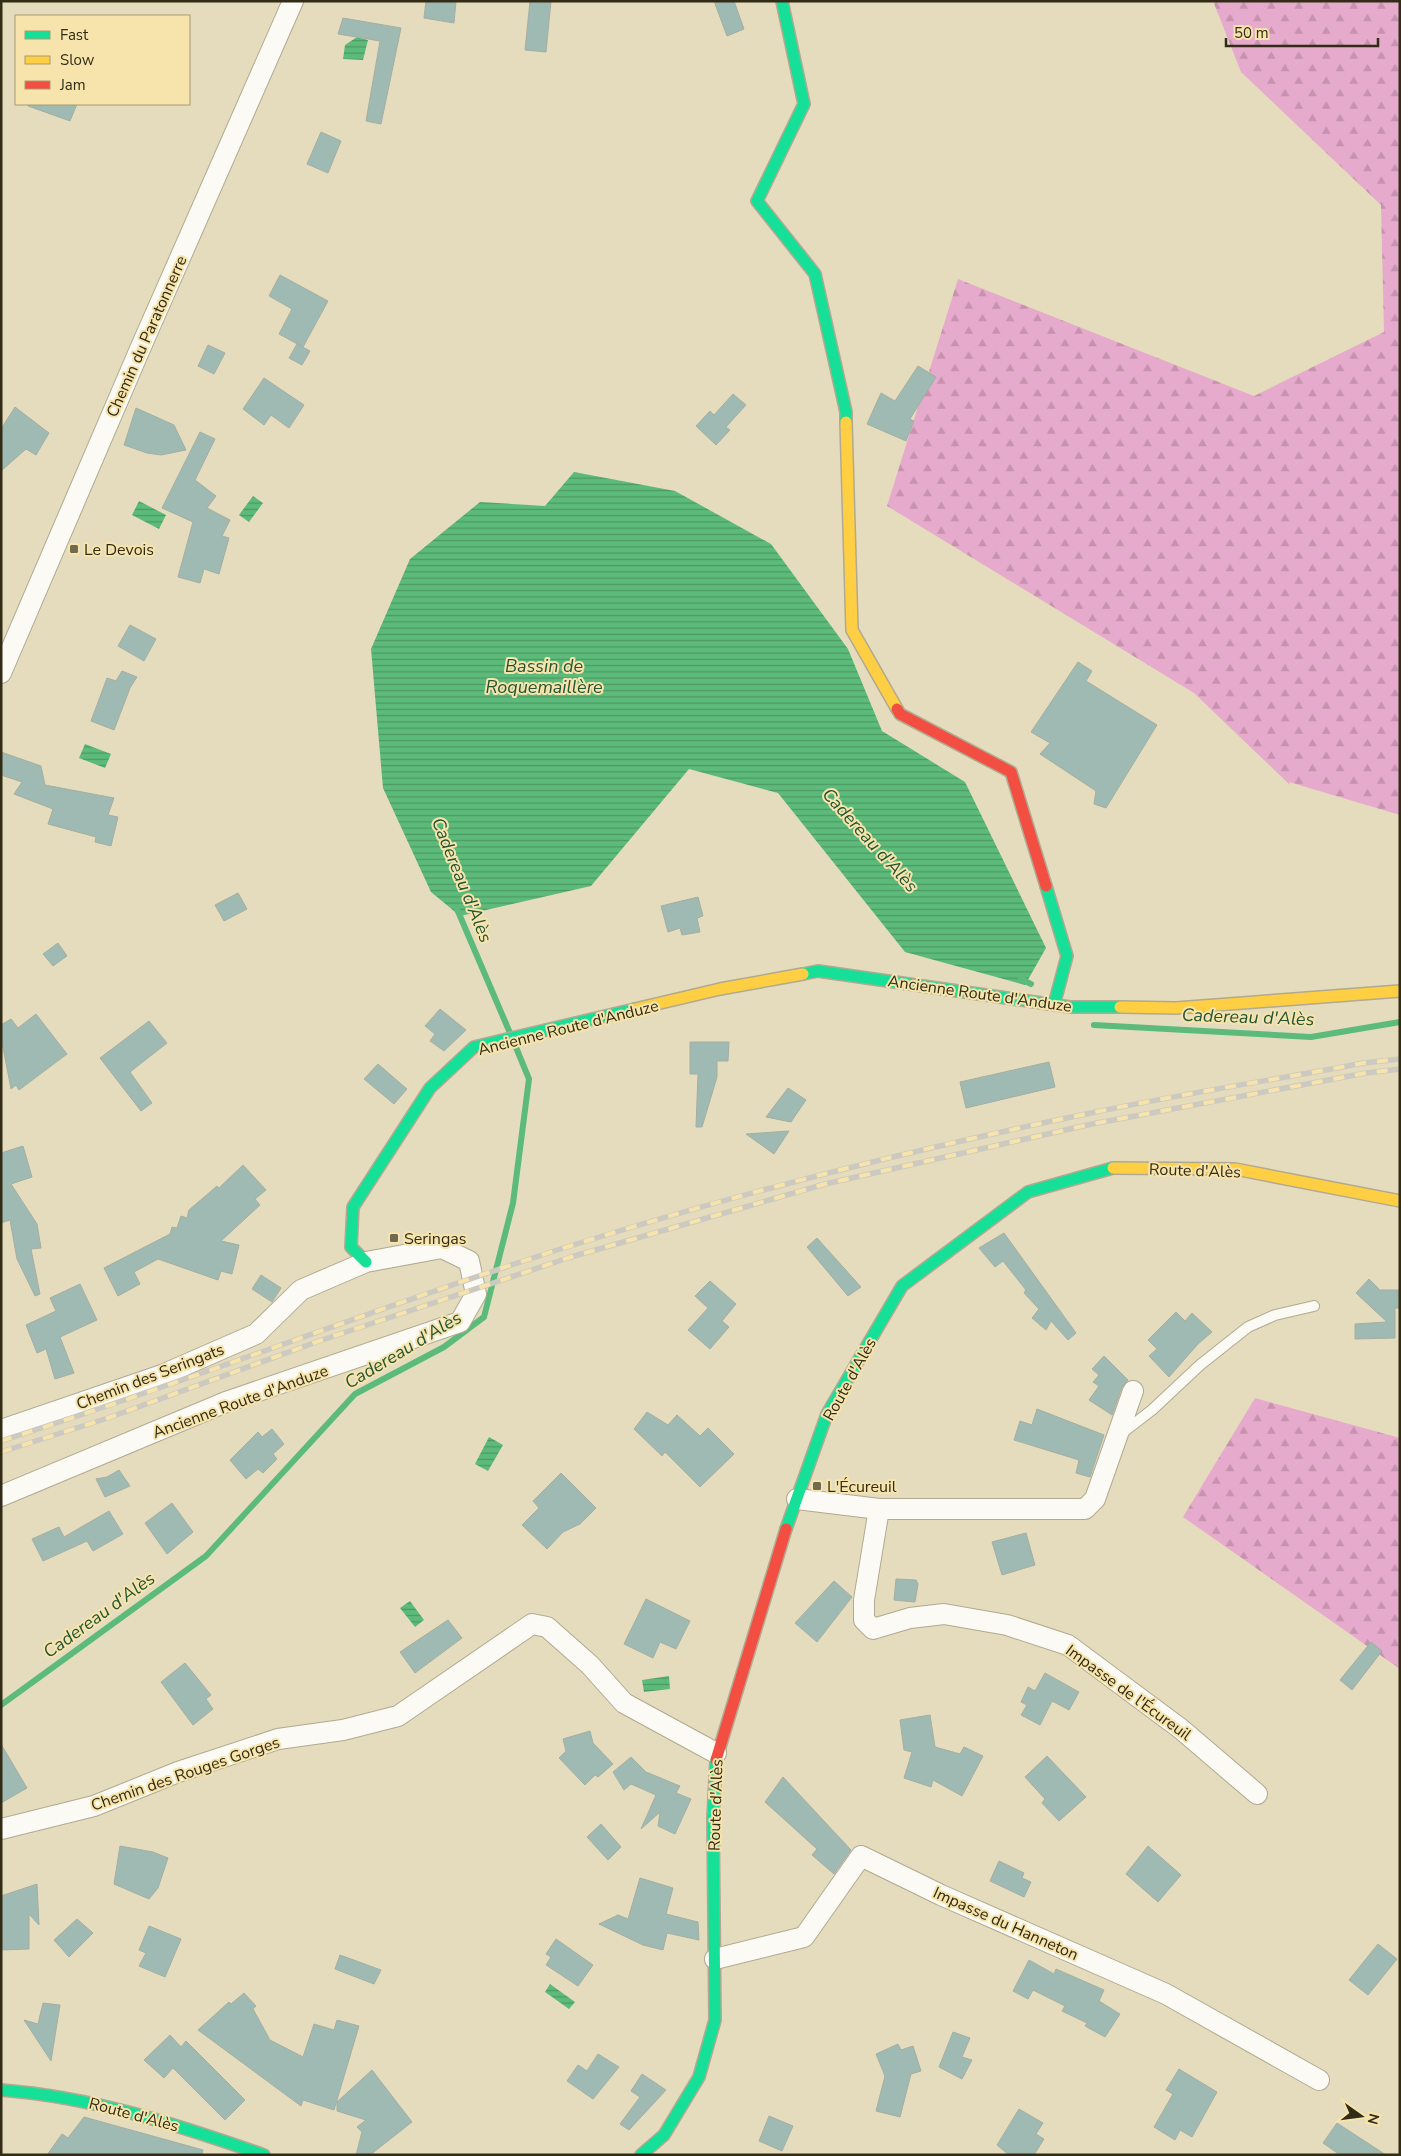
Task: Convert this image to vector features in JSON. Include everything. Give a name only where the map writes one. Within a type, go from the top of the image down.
[{"type":"street","name":"Chemin du Paratonnerre","points":[[1,673],[140,349],[293,1]]},
{"type":"street","points":[[782,1],[804,104],[756,201],[815,274],[846,412],[852,630],[900,714],[1011,772],[1067,956],[1054,1005]]},
{"type":"street","name":"Ancienne Route d'Anduze","points":[[1,1496],[226,1402],[460,1322],[476,1294],[469,1262],[442,1248],[366,1262],[351,1247],[353,1207],[430,1088],[474,1048],[720,989],[818,971],[1054,1005],[1176,1008],[1400,991]]},
{"type":"street","name":"Route d'Alès","points":[[641,2155],[664,2134],[699,2077],[716,2020],[713,1818],[716,1754],[775,1560],[827,1414],[902,1286],[1028,1192],[1114,1168],[1235,1170],[1400,1201]]},
{"type":"street","name":"Chemin des Seringats","points":[[1,1430],[162,1375],[256,1334],[301,1290],[366,1262]]},
{"type":"street","points":[[797,1499],[880,1509],[1085,1509],[1095,1499],[1132,1391]]},
{"type":"street","name":"Impasse de l'Écureuil","points":[[880,1509],[864,1600],[864,1620],[873,1630],[910,1618],[944,1614],[1007,1625],[1068,1645],[1181,1729],[1257,1794]]},
{"type":"street","name":"Chemin des Rouges Gorges","points":[[1,1829],[94,1806],[178,1772],[278,1739],[343,1730],[398,1716],[532,1624],[547,1627],[590,1665],[624,1704],[716,1754]]},
{"type":"street","name":"Impasse du Hanneton","points":[[715,1959],[804,1937],[861,1856],[941,1895],[1166,1994],[1319,2080]]},
{"type":"street","name":"Route d'Alès","points":[[1,2090],[98,2101],[172,2123],[264,2155]]},
{"type":"lane","points":[[1117,1437],[1152,1410],[1200,1365],[1248,1327],[1275,1315],[1314,1306]]},
{"type":"green space","points":[[1213,1],[1400,1],[1400,815],[1289,782],[1290,785],[1194,693],[887,506],[958,279],[1254,396],[1384,332],[1381,205],[1241,72]]},
{"type":"green space","points":[[1255,1398],[1400,1438],[1400,1669],[1183,1517]]},
{"type":"water","points":[[357,37],[368,40],[363,60],[343,59],[345,45]]},
{"type":"water","name":"Bassin de Roquemaillère","points":[[574,472],[675,491],[771,544],[848,649],[882,731],[965,782],[1046,948],[1025,985],[905,952],[778,793],[689,769],[591,886],[460,916],[431,892],[383,788],[371,649],[410,559],[480,502],[545,506]]},
{"type":"water","points":[[253,496],[263,503],[249,522],[239,515]]},
{"type":"water","points":[[139,501],[166,515],[159,529],[132,515]]},
{"type":"water","points":[[85,744],[111,754],[105,768],[79,758]]},
{"type":"water","points":[[489,1437],[503,1445],[488,1471],[475,1464]]},
{"type":"water","points":[[410,1601],[424,1620],[415,1627],[400,1608]]},
{"type":"water","points":[[669,1676],[670,1689],[644,1692],[642,1680]]},
{"type":"water","points":[[550,1984],[575,2002],[569,2009],[545,1992]]},
{"type":"building","points":[[426,1],[456,1],[454,23],[424,18]]},
{"type":"building","points":[[530,1],[551,1],[546,52],[525,50]]},
{"type":"building","points":[[714,1],[734,1],[744,29],[727,36]]},
{"type":"building","points":[[343,18],[401,28],[381,124],[366,121],[380,41],[338,34]]},
{"type":"building","points":[[28,105],[77,105],[70,121]]},
{"type":"building","points":[[321,132],[341,141],[328,173],[307,164]]},
{"type":"building","points":[[280,275],[328,301],[303,347],[279,334],[292,309],[269,296]]},
{"type":"building","points":[[297,344],[310,351],[302,365],[289,358]]},
{"type":"building","points":[[208,345],[225,353],[214,374],[198,366]]},
{"type":"building","points":[[918,366],[936,377],[910,419],[914,421],[906,441],[867,424],[881,393],[895,401]]},
{"type":"building","points":[[264,378],[304,405],[289,428],[271,415],[264,425],[243,409]]},
{"type":"building","points":[[733,394],[746,405],[726,427],[730,430],[716,445],[696,426],[710,411],[714,415]]},
{"type":"building","points":[[15,407],[49,433],[36,455],[26,449],[1,471],[1,429]]},
{"type":"building","points":[[136,408],[174,425],[186,450],[161,455],[147,453],[124,445]]},
{"type":"building","points":[[200,432],[215,439],[195,480],[216,496],[207,508],[230,520],[222,536],[229,538],[219,574],[204,569],[200,583],[178,577],[193,522],[162,508]]},
{"type":"building","points":[[130,625],[156,639],[144,661],[118,646]]},
{"type":"building","points":[[1078,662],[1092,671],[1086,681],[1157,725],[1106,808],[1094,804],[1096,791],[1040,754],[1050,743],[1031,732]]},
{"type":"building","points":[[122,671],[137,677],[130,688],[114,730],[91,721],[107,678],[116,681]]},
{"type":"building","points":[[1,752],[41,766],[45,785],[114,798],[108,815],[118,817],[111,846],[95,842],[96,837],[48,824],[53,809],[14,794],[22,782],[1,775]]},
{"type":"building","points":[[238,893],[247,909],[224,921],[215,905]]},
{"type":"building","points":[[698,897],[703,916],[697,918],[700,932],[682,935],[680,928],[668,932],[661,906]]},
{"type":"building","points":[[58,943],[67,956],[53,966],[43,954]]},
{"type":"building","points":[[440,1009],[466,1030],[444,1051],[430,1041],[435,1034],[425,1026]]},
{"type":"building","points":[[36,1014],[67,1054],[19,1090],[16,1085],[11,1089],[1,1037],[1,1025],[11,1019],[18,1028]]},
{"type":"building","points":[[149,1021],[167,1043],[130,1072],[152,1103],[141,1111],[100,1058]]},
{"type":"building","points":[[690,1042],[729,1042],[728,1061],[717,1061],[717,1077],[702,1127],[696,1127],[698,1074],[690,1074]]},
{"type":"building","points":[[1049,1062],[1055,1087],[966,1108],[960,1082]]},
{"type":"building","points":[[378,1064],[407,1089],[394,1104],[364,1079]]},
{"type":"building","points":[[788,1088],[806,1100],[791,1122],[766,1117]]},
{"type":"building","points":[[789,1131],[774,1154],[746,1134]]},
{"type":"building","points":[[23,1146],[32,1177],[11,1184],[37,1224],[41,1248],[31,1249],[40,1294],[35,1296],[17,1259],[10,1220],[1,1223],[1,1153]]},
{"type":"building","points":[[243,1165],[266,1190],[255,1199],[260,1205],[221,1241],[239,1245],[232,1274],[221,1271],[218,1280],[158,1259],[134,1272],[140,1284],[118,1296],[104,1268],[170,1234],[172,1227],[177,1228],[181,1216],[187,1218],[189,1210],[217,1186],[219,1188]]},
{"type":"building","points":[[1004,1233],[1076,1333],[1068,1340],[1051,1321],[1046,1330],[1032,1318],[1039,1309],[1024,1293],[1026,1290],[1003,1261],[995,1267],[979,1248]]},
{"type":"building","points":[[817,1238],[861,1287],[848,1296],[807,1247]]},
{"type":"building","points":[[261,1275],[281,1288],[272,1302],[252,1289]]},
{"type":"building","points":[[1369,1279],[1380,1290],[1400,1290],[1400,1308],[1395,1308],[1395,1338],[1355,1339],[1355,1324],[1387,1322],[1356,1293]]},
{"type":"building","points":[[710,1281],[736,1304],[722,1321],[729,1327],[710,1349],[688,1330],[708,1308],[695,1296]]},
{"type":"building","points":[[80,1284],[97,1320],[60,1337],[74,1373],[55,1379],[46,1349],[37,1353],[26,1325],[56,1311],[50,1298]]},
{"type":"building","points":[[1176,1312],[1185,1321],[1192,1313],[1212,1332],[1198,1344],[1169,1377],[1149,1356],[1157,1349],[1148,1340]]},
{"type":"building","points":[[1104,1356],[1128,1380],[1122,1387],[1112,1415],[1089,1400],[1099,1386],[1093,1382],[1099,1375],[1092,1369]]},
{"type":"building","points":[[1037,1409],[1104,1435],[1090,1477],[1076,1473],[1079,1460],[1014,1440],[1020,1421],[1032,1425]]},
{"type":"building","points":[[647,1412],[668,1425],[677,1415],[700,1436],[708,1428],[734,1454],[700,1487],[665,1452],[662,1456],[634,1429]]},
{"type":"building","points":[[272,1429],[284,1444],[273,1454],[277,1459],[263,1473],[258,1469],[246,1479],[230,1460],[258,1432],[262,1437]]},
{"type":"building","points":[[119,1470],[130,1486],[105,1497],[96,1479],[107,1477]]},
{"type":"building","points":[[561,1473],[596,1508],[580,1524],[563,1532],[547,1549],[522,1525],[539,1508],[533,1501]]},
{"type":"building","points":[[172,1503],[193,1532],[167,1554],[145,1523]]},
{"type":"building","points":[[109,1511],[123,1534],[93,1551],[87,1541],[43,1561],[32,1539],[59,1527],[64,1537]]},
{"type":"building","points":[[1026,1533],[1035,1565],[1002,1575],[992,1542]]},
{"type":"building","points":[[896,1579],[916,1580],[918,1584],[915,1602],[894,1600]]},
{"type":"building","points":[[834,1581],[852,1597],[817,1642],[795,1623]]},
{"type":"building","points":[[646,1599],[690,1621],[676,1649],[660,1642],[653,1658],[624,1644]]},
{"type":"building","points":[[448,1620],[462,1638],[415,1673],[400,1652]]},
{"type":"building","points":[[1371,1642],[1382,1651],[1352,1690],[1340,1680]]},
{"type":"building","points":[[185,1663],[211,1695],[206,1699],[213,1709],[193,1725],[161,1682]]},
{"type":"building","points":[[1045,1673],[1079,1692],[1069,1710],[1052,1701],[1040,1725],[1021,1715],[1027,1705],[1021,1702],[1028,1687],[1035,1691]]},
{"type":"building","points":[[930,1715],[935,1747],[960,1754],[964,1747],[983,1756],[962,1796],[933,1780],[931,1787],[904,1778],[912,1752],[904,1750],[900,1720]]},
{"type":"building","points":[[590,1731],[593,1743],[613,1764],[598,1777],[595,1775],[585,1785],[559,1758],[566,1751],[563,1739]]},
{"type":"building","points":[[1,1744],[27,1788],[1,1803]]},
{"type":"building","points":[[1047,1756],[1086,1797],[1059,1821],[1042,1803],[1045,1799],[1025,1777]]},
{"type":"building","points":[[631,1757],[646,1772],[680,1786],[676,1793],[691,1799],[675,1834],[658,1826],[660,1812],[641,1829],[656,1795],[631,1784],[624,1790],[613,1772]]},
{"type":"building","points":[[783,1777],[851,1850],[834,1874],[812,1855],[817,1849],[765,1802]]},
{"type":"building","points":[[601,1824],[621,1847],[608,1860],[587,1837]]},
{"type":"building","points":[[120,1846],[153,1852],[168,1858],[158,1888],[149,1899],[114,1884]]},
{"type":"building","points":[[1148,1846],[1181,1875],[1158,1902],[1126,1874]]},
{"type":"building","points":[[999,1861],[1024,1873],[1022,1878],[1031,1882],[1024,1897],[990,1881]]},
{"type":"building","points":[[640,1878],[673,1888],[666,1914],[698,1922],[699,1940],[667,1933],[663,1950],[643,1945],[599,1924],[618,1915],[628,1919]]},
{"type":"building","points":[[37,1884],[39,1925],[29,1914],[29,1949],[1,1950],[1,1896]]},
{"type":"building","points":[[77,1919],[93,1933],[69,1957],[54,1940]]},
{"type":"building","points":[[149,1926],[181,1939],[165,1977],[139,1966],[146,1953],[139,1950]]},
{"type":"building","points":[[556,1939],[593,1965],[578,1986],[546,1965],[551,1957],[546,1954]]},
{"type":"building","points":[[1378,1944],[1397,1959],[1368,1995],[1349,1980]]},
{"type":"building","points":[[340,1955],[381,1970],[374,1984],[335,1969]]},
{"type":"building","points":[[1029,1960],[1054,1974],[1056,1969],[1104,1990],[1099,2001],[1120,2014],[1105,2037],[1085,2026],[1087,2023],[1062,2011],[1065,2006],[1033,1990],[1028,1999],[1013,1991]]},
{"type":"building","points":[[244,1993],[256,2006],[253,2009],[270,2040],[303,2057],[314,2024],[334,2030],[337,2020],[359,2026],[334,2110],[303,2100],[301,2106],[198,2030],[229,2002],[231,2004]]},
{"type":"building","points":[[43,2003],[60,2005],[51,2061],[24,2020],[38,2024]]},
{"type":"building","points":[[953,2032],[970,2038],[962,2057],[972,2060],[962,2079],[939,2067]]},
{"type":"building","points":[[170,2035],[181,2047],[186,2041],[245,2100],[225,2120],[173,2068],[164,2078],[144,2060]]},
{"type":"building","points":[[898,2044],[901,2050],[913,2046],[921,2071],[911,2074],[900,2117],[876,2111],[885,2076],[876,2054]]},
{"type":"building","points":[[598,2054],[619,2067],[593,2099],[567,2081],[578,2065],[587,2071]]},
{"type":"building","points":[[1179,2069],[1217,2092],[1192,2137],[1180,2130],[1175,2140],[1154,2127],[1173,2094],[1166,2090]]},
{"type":"building","points":[[372,2070],[412,2122],[370,2155],[356,2155],[362,2132],[357,2127],[366,2120],[337,2111],[337,2102]]},
{"type":"building","points":[[642,2074],[666,2090],[629,2130],[620,2124],[640,2097],[631,2091]]},
{"type":"building","points":[[1019,2109],[1043,2123],[1036,2134],[1044,2139],[1034,2155],[1009,2155],[997,2145]]},
{"type":"building","points":[[769,2116],[793,2126],[782,2151],[759,2141]]},
{"type":"building","points":[[84,2117],[203,2150],[202,2155],[47,2155],[62,2134],[68,2138]]},
{"type":"building","points":[[1337,2123],[1386,2155],[1340,2155],[1323,2143]]},
{"type":"waterway","name":"Cadereau d'Alès","points":[[457,909],[510,1033]]},
{"type":"waterway","name":"Cadereau d'Alès","points":[[1021,979],[1031,984]]},
{"type":"waterway","name":"Cadereau d'Alès","points":[[1094,1025],[1311,1037],[1400,1022]]},
{"type":"waterway","name":"Cadereau d'Alès","points":[[1,1705],[206,1556],[355,1394],[444,1347],[484,1317],[513,1203],[529,1079],[515,1045]]},
{"type":"railway","points":[[1,1441],[143,1394],[496,1270],[632,1227],[762,1190],[893,1157],[1091,1113],[1364,1063],[1400,1059]]},
{"type":"railway","points":[[1,1452],[108,1418],[319,1341],[571,1257],[825,1184],[1092,1124],[1366,1073],[1400,1069]]},
{"type":"traffic: fast","points":[[782,1],[804,104],[757,201],[815,274],[846,412],[846,422]]},
{"type":"traffic: fast","points":[[1046,886],[1067,956],[1054,1005]]},
{"type":"traffic: fast","points":[[803,974],[818,971],[1070,1007],[1120,1007]]},
{"type":"traffic: fast","points":[[366,1262],[351,1247],[353,1207],[430,1088],[474,1047],[635,1009]]},
{"type":"traffic: fast","points":[[786,1529],[827,1414],[902,1286],[1028,1192],[1113,1168]]},
{"type":"traffic: fast","points":[[641,2155],[664,2135],[699,2077],[715,2020],[713,1818],[716,1760]]},
{"type":"traffic: fast","points":[[1,2090],[69,2099],[135,2114],[200,2133],[264,2155]]},
{"type":"traffic: slow","points":[[846,422],[852,630],[897,709]]},
{"type":"traffic: slow","points":[[635,1009],[720,989],[803,974]]},
{"type":"traffic: slow","points":[[1120,1007],[1176,1008],[1400,991]]},
{"type":"traffic: slow","points":[[1113,1168],[1235,1169],[1400,1201]]},
{"type":"traffic: jam","points":[[897,709],[900,714],[1011,772],[1046,886]]},
{"type":"traffic: jam","points":[[716,1760],[786,1529]]},
{"type":"place","name":"Le Devois","points":[[74,549]]},
{"type":"place","name":"Seringas","points":[[394,1238]]},
{"type":"place","name":"L'Écureuil","points":[[817,1486]]}]
